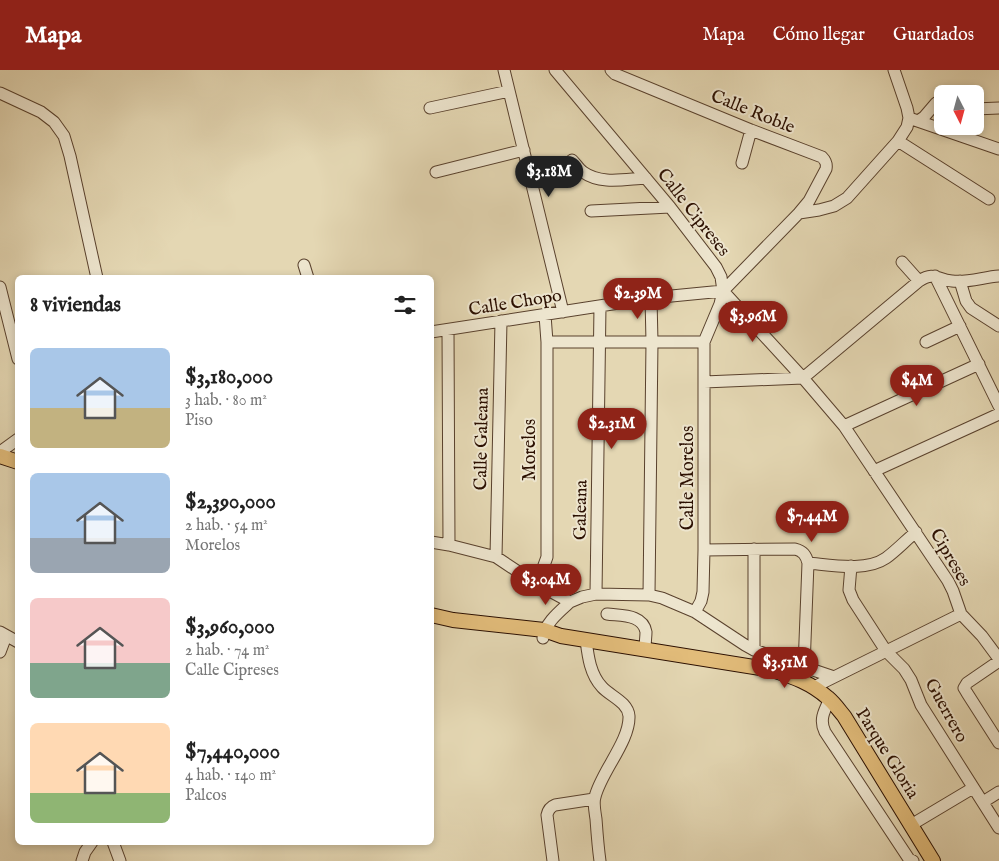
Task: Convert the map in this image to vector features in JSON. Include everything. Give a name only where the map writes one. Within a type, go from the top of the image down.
[{"type":"main road","points":[[0,454],[15,461]]},
{"type":"main road","points":[[0,466],[15,471]]},
{"type":"main road","name":"Parque Gloria","points":[[434,616],[772,670],[795,677],[830,699],[844,716],[933,861]]},
{"type":"main road","name":"Parque Gloria","points":[[434,625],[452,630],[543,634]]},
{"type":"street","points":[[504,70],[563,312]]},
{"type":"street","name":"Calle Cipreses","points":[[555,70],[646,178],[716,267],[721,277],[723,290],[844,426],[874,471]]},
{"type":"street","name":"Calle Roble","points":[[611,70],[615,74],[822,157],[827,164],[826,169],[809,201],[799,213]]},
{"type":"street","points":[[894,70],[907,108],[913,119],[999,149]]},
{"type":"street","points":[[430,108],[509,91]]},
{"type":"street","points":[[0,93],[41,112],[54,122],[64,136],[96,275]]},
{"type":"street","points":[[723,290],[799,213],[834,206],[847,198],[898,141],[913,119],[924,117],[934,105]]},
{"type":"street","points":[[984,109],[999,108]]},
{"type":"street","points":[[742,163],[751,130]]},
{"type":"street","points":[[898,141],[989,199]]},
{"type":"street","points":[[436,172],[524,150]]},
{"type":"street","points":[[572,160],[582,171],[594,178],[606,180],[646,178]]},
{"type":"street","points":[[591,211],[670,208]]},
{"type":"street","points":[[902,262],[919,281]]},
{"type":"street","points":[[304,265],[307,275]]},
{"type":"street","points":[[704,382],[803,378],[926,276],[960,281],[999,276]]},
{"type":"street","points":[[935,276],[999,406]]},
{"type":"street","points":[[960,281],[970,308],[999,326]]},
{"type":"street","points":[[0,287],[15,346]]},
{"type":"street","name":"Calle Chopo","points":[[434,332],[651,298],[723,290]]},
{"type":"street","name":"Calle Morelos","points":[[695,612],[703,592],[704,342],[720,304],[723,290]]},
{"type":"street","points":[[651,298],[652,342]]},
{"type":"street","name":"Galeana","points":[[596,594],[600,306]]},
{"type":"street","name":"Morelos","points":[[535,582],[547,557],[547,342],[545,315]]},
{"type":"street","name":"Calle Galeana","points":[[496,557],[501,322]]},
{"type":"street","points":[[926,342],[960,326]]},
{"type":"street","points":[[448,330],[448,545]]},
{"type":"street","points":[[547,342],[704,342]]},
{"type":"street","name":"Calle Morelos","points":[[649,595],[652,342]]},
{"type":"street","points":[[844,426],[979,364]]},
{"type":"street","points":[[874,471],[999,414]]},
{"type":"street","points":[[0,454],[15,442]]},
{"type":"street","name":"Cipreses","points":[[874,471],[948,580],[960,614],[982,636],[999,660]]},
{"type":"street","points":[[808,563],[864,566],[876,563],[885,558],[916,532]]},
{"type":"street","points":[[434,543],[496,557],[570,602]]},
{"type":"street","points":[[754,549],[754,650]]},
{"type":"street","points":[[704,550],[795,549],[801,551],[806,556],[808,563],[804,667]]},
{"type":"street","name":"Guerrero","points":[[852,566],[849,584],[851,595],[886,651],[904,669],[911,680],[921,705],[999,828]]},
{"type":"street","points":[[543,634],[556,615],[570,602],[582,597],[596,594],[649,595],[662,598],[695,612],[754,650],[834,677]]},
{"type":"street","points":[[607,614],[631,616],[644,625],[646,632],[645,649]]},
{"type":"street","points":[[814,688],[960,614]]},
{"type":"street","points":[[0,652],[3,634],[15,640]]},
{"type":"street","points":[[586,640],[593,673],[601,686],[627,708],[629,717],[621,744],[603,777],[594,799],[600,861]]},
{"type":"street","points":[[999,660],[967,682],[964,688],[999,743]]},
{"type":"street","points":[[830,699],[822,720],[825,732],[909,859],[913,861]]},
{"type":"street","points":[[911,825],[973,788]]},
{"type":"street","points":[[983,802],[999,792]]},
{"type":"street","points":[[553,861],[547,815],[550,807],[594,799]]},
{"type":"street","points":[[82,861],[90,845]]},
{"type":"street","points":[[114,845],[120,861]]}]
